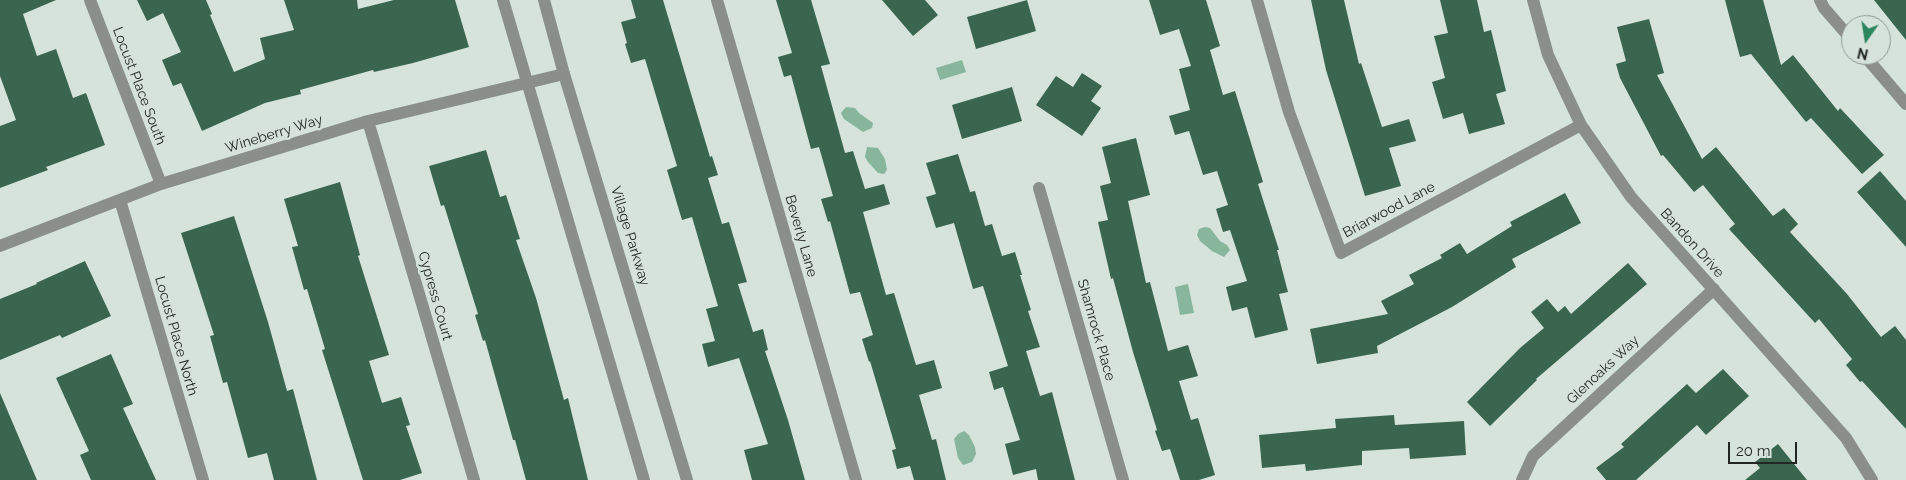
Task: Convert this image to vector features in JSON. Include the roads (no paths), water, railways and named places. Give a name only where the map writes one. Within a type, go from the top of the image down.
[{"type":"street","name":"Locust Place South","points":[[90,0],[161,184]]},
{"type":"street","points":[[502,0],[644,480]]},
{"type":"street","name":"Village Parkway","points":[[544,0],[564,74],[688,480]]},
{"type":"street","name":"Beverly Lane","points":[[717,0],[856,480]]},
{"type":"street","name":"Briarwood Lane","points":[[1257,0],[1289,112],[1341,253],[1581,125]]},
{"type":"street","name":"Bandon Drive","points":[[1533,0],[1548,55],[1581,125],[1631,197],[1846,438],[1872,480]]},
{"type":"street","points":[[1820,0],[1824,8],[1841,28]]},
{"type":"street","points":[[1873,65],[1906,104]]},
{"type":"street","name":"Wineberry Way","points":[[0,246],[161,184],[368,122],[564,74]]},
{"type":"street","name":"Cypress Court","points":[[368,122],[474,480]]},
{"type":"street","name":"Shamrock Place","points":[[1039,188],[1123,480]]},
{"type":"street","name":"Locust Place North","points":[[120,200],[203,480]]},
{"type":"street","name":"Glenoaks Way","points":[[1522,480],[1533,456],[1714,289]]}]
